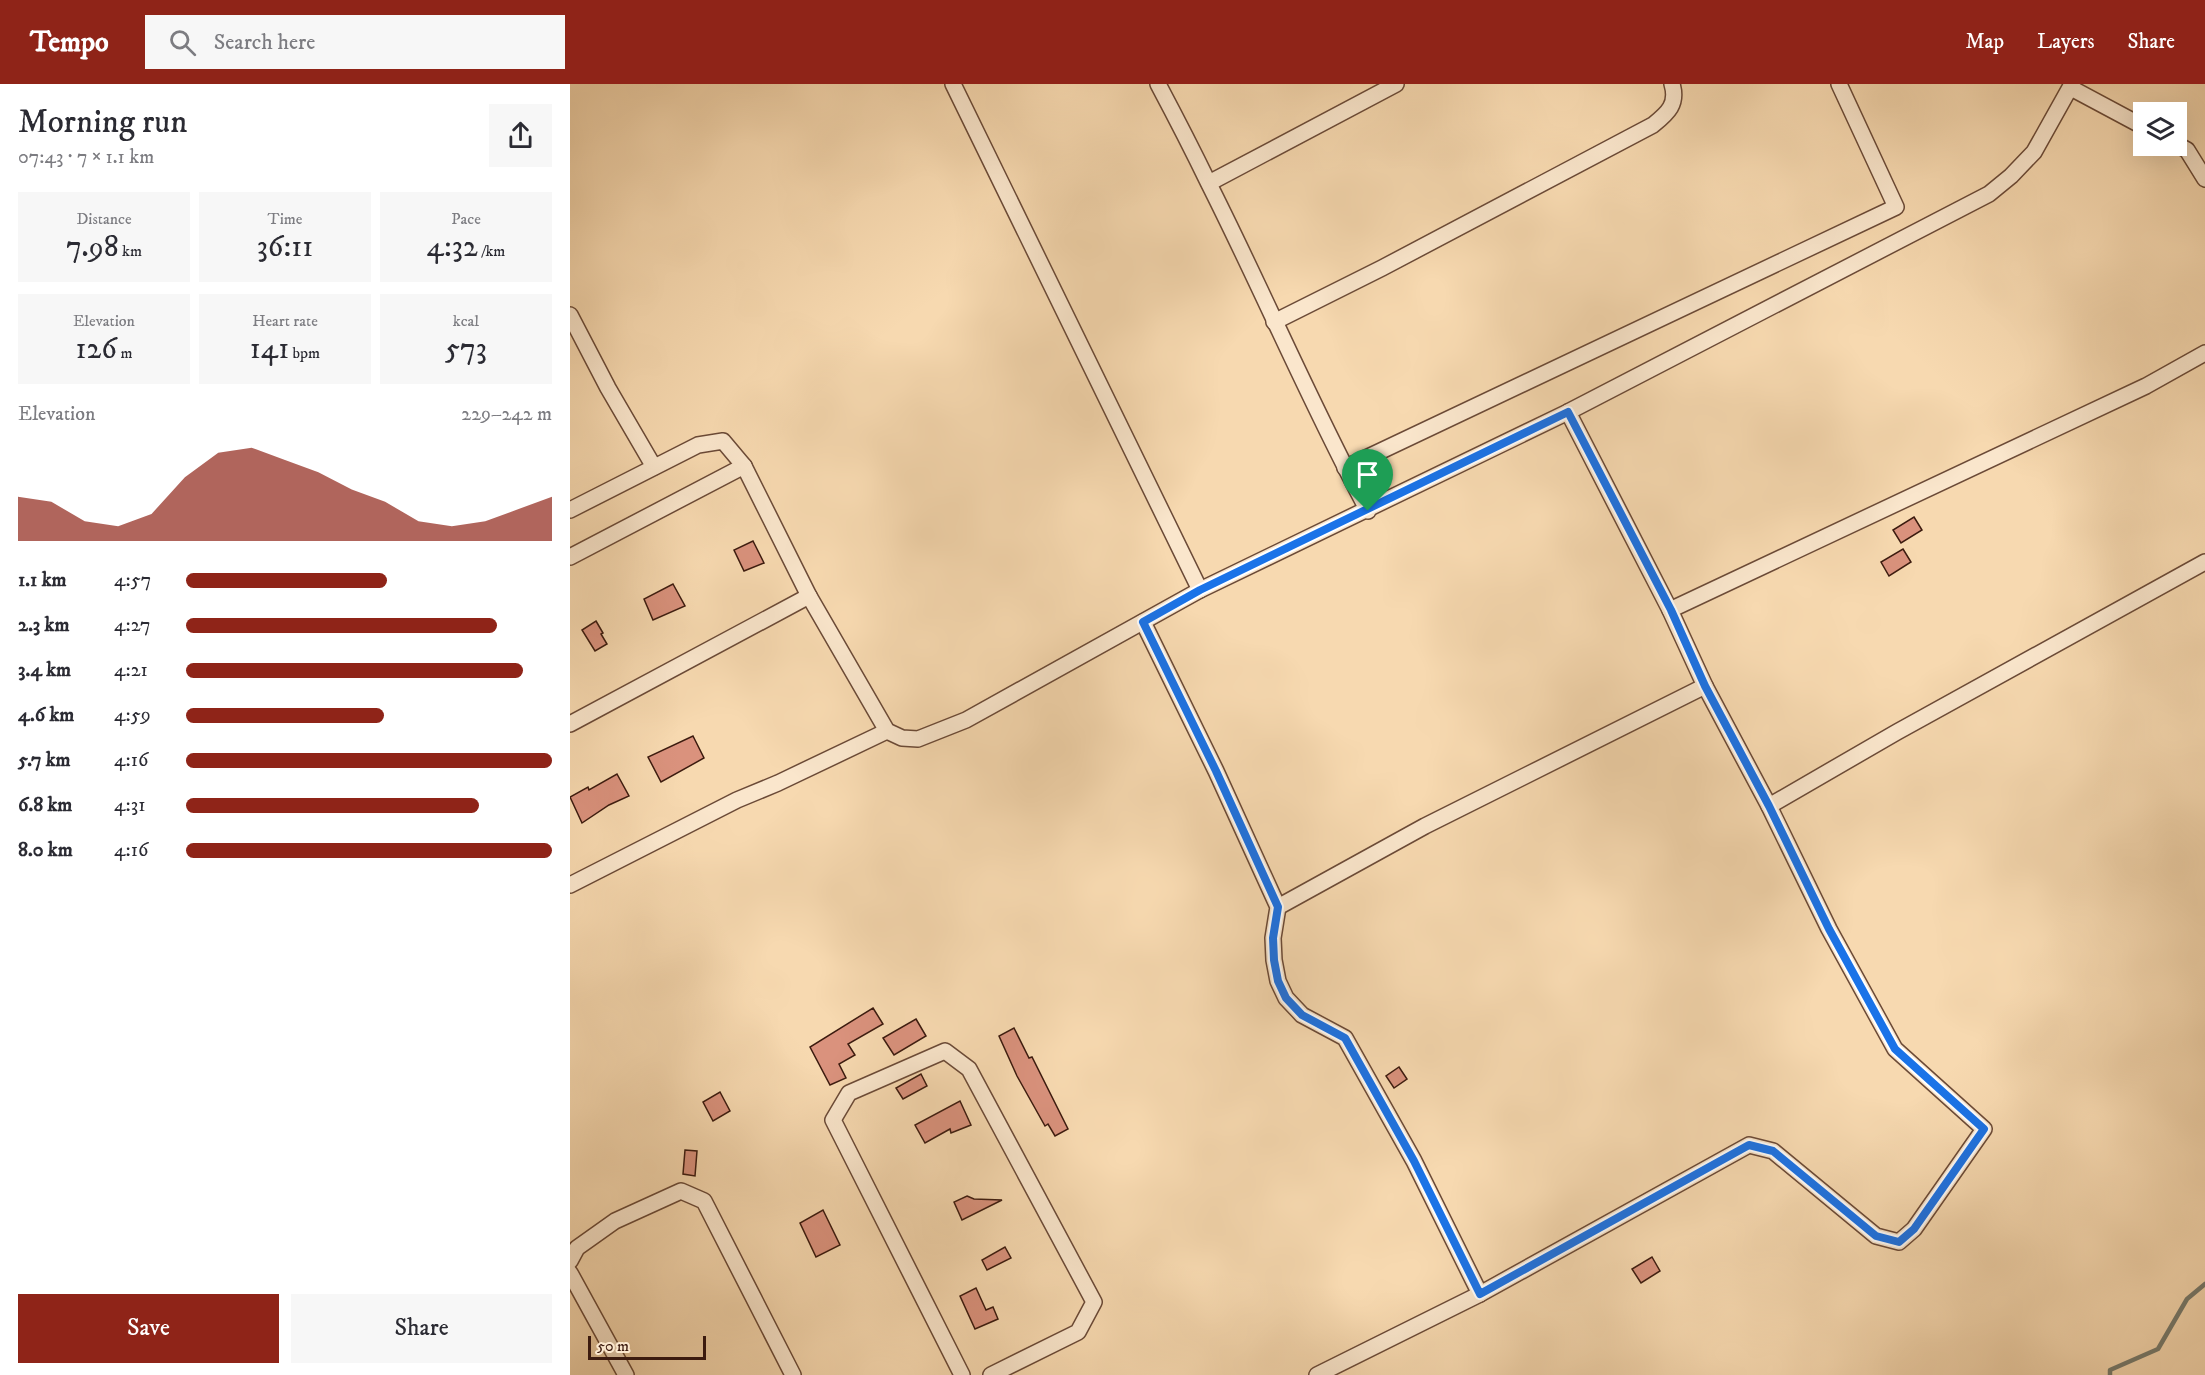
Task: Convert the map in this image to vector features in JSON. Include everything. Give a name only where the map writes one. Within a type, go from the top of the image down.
[{"type":"street","points":[[953,84],[1200,590]]},
{"type":"street","points":[[1158,84],[1209,183],[1274,322],[1368,511]]},
{"type":"street","points":[[1209,183],[1396,84]]},
{"type":"street","points":[[1274,322],[1653,125],[1669,112],[1674,101],[1672,84]]},
{"type":"street","points":[[1345,468],[1896,207],[1839,84]]},
{"type":"street","points":[[570,510],[698,445],[723,441],[744,466],[808,596],[887,731],[902,738],[918,740],[966,720],[1200,590],[1368,511],[1568,412],[1989,194],[2011,176],[2034,152],[2072,86],[2133,121]]},
{"type":"street","points":[[2187,150],[2205,178]]},
{"type":"street","points":[[570,315],[608,388],[654,467]]},
{"type":"street","points":[[1671,610],[2146,386],[2205,353]]},
{"type":"street","points":[[1317,1375],[1480,1294],[1749,1145],[1773,1151],[1876,1236],[1899,1242],[1914,1229],[1984,1129],[1895,1049],[1829,929],[1769,806],[1705,686],[1671,610],[1568,412]]},
{"type":"street","points":[[570,558],[744,466]]},
{"type":"street","points":[[1769,806],[1897,732],[2205,562]]},
{"type":"street","points":[[570,724],[808,596]]},
{"type":"street","points":[[1143,622],[1216,771],[1278,907],[1273,938],[1274,960],[1278,981],[1286,998],[1302,1015],[1345,1038],[1414,1161],[1480,1294]]},
{"type":"street","points":[[1278,907],[1425,826],[1705,686]]},
{"type":"street","points":[[570,885],[737,800],[887,731]]},
{"type":"street","points":[[962,1375],[833,1120],[849,1093],[945,1051],[969,1069],[1094,1302],[1078,1332],[991,1375]]},
{"type":"street","points":[[570,1261],[577,1248],[615,1221],[681,1191],[704,1201],[793,1375]]},
{"type":"street","points":[[570,1273],[626,1375]]},
{"type":"building","points":[[1914,517],[1922,530],[1901,543],[1893,530]]},
{"type":"building","points":[[753,541],[764,563],[744,571],[734,550]]},
{"type":"building","points":[[1903,549],[1911,562],[1889,576],[1881,562]]},
{"type":"building","points":[[673,584],[685,606],[653,620],[644,599]]},
{"type":"building","points":[[596,621],[607,644],[595,651],[582,630]]},
{"type":"building","points":[[693,736],[704,758],[661,782],[648,757]]},
{"type":"building","points":[[617,774],[629,796],[609,805],[582,823],[570,797],[588,787],[589,790]]},
{"type":"building","points":[[873,1008],[883,1024],[848,1044],[855,1055],[839,1064],[846,1078],[830,1085],[810,1047]]},
{"type":"building","points":[[916,1019],[926,1036],[894,1055],[883,1038]]},
{"type":"building","points":[[1014,1028],[1029,1058],[1032,1057],[1068,1129],[1055,1136],[1048,1124],[1045,1126],[1017,1076],[999,1036]]},
{"type":"building","points":[[1399,1067],[1407,1079],[1394,1088],[1386,1076]]},
{"type":"building","points":[[921,1074],[927,1086],[903,1099],[896,1088]]},
{"type":"building","points":[[720,1092],[730,1111],[713,1121],[703,1102]]},
{"type":"building","points":[[960,1101],[971,1125],[951,1133],[950,1129],[925,1143],[915,1125]]},
{"type":"building","points":[[685,1150],[697,1151],[695,1176],[683,1174]]},
{"type":"building","points":[[967,1196],[974,1199],[1002,1200],[962,1220],[954,1202]]},
{"type":"building","points":[[823,1210],[840,1245],[816,1257],[800,1223]]},
{"type":"building","points":[[1005,1247],[1011,1258],[987,1270],[982,1260]]},
{"type":"building","points":[[1652,1257],[1660,1271],[1641,1283],[1632,1269]]},
{"type":"building","points":[[976,1288],[986,1310],[993,1307],[998,1319],[975,1329],[960,1296]]},
{"type":"waterway","points":[[2110,1375],[2110,1370],[2158,1349],[2187,1299],[2205,1284]]},
{"type":"route","points":[[1568,412],[1671,610],[1705,686],[1769,806],[1829,929],[1895,1049],[1984,1129],[1914,1229],[1899,1242],[1876,1236],[1773,1151],[1749,1145],[1480,1294],[1414,1161],[1345,1038],[1302,1015],[1286,998],[1278,981],[1274,960],[1273,938],[1278,907],[1216,771],[1143,622],[1200,590],[1368,511],[1568,412]]}]
